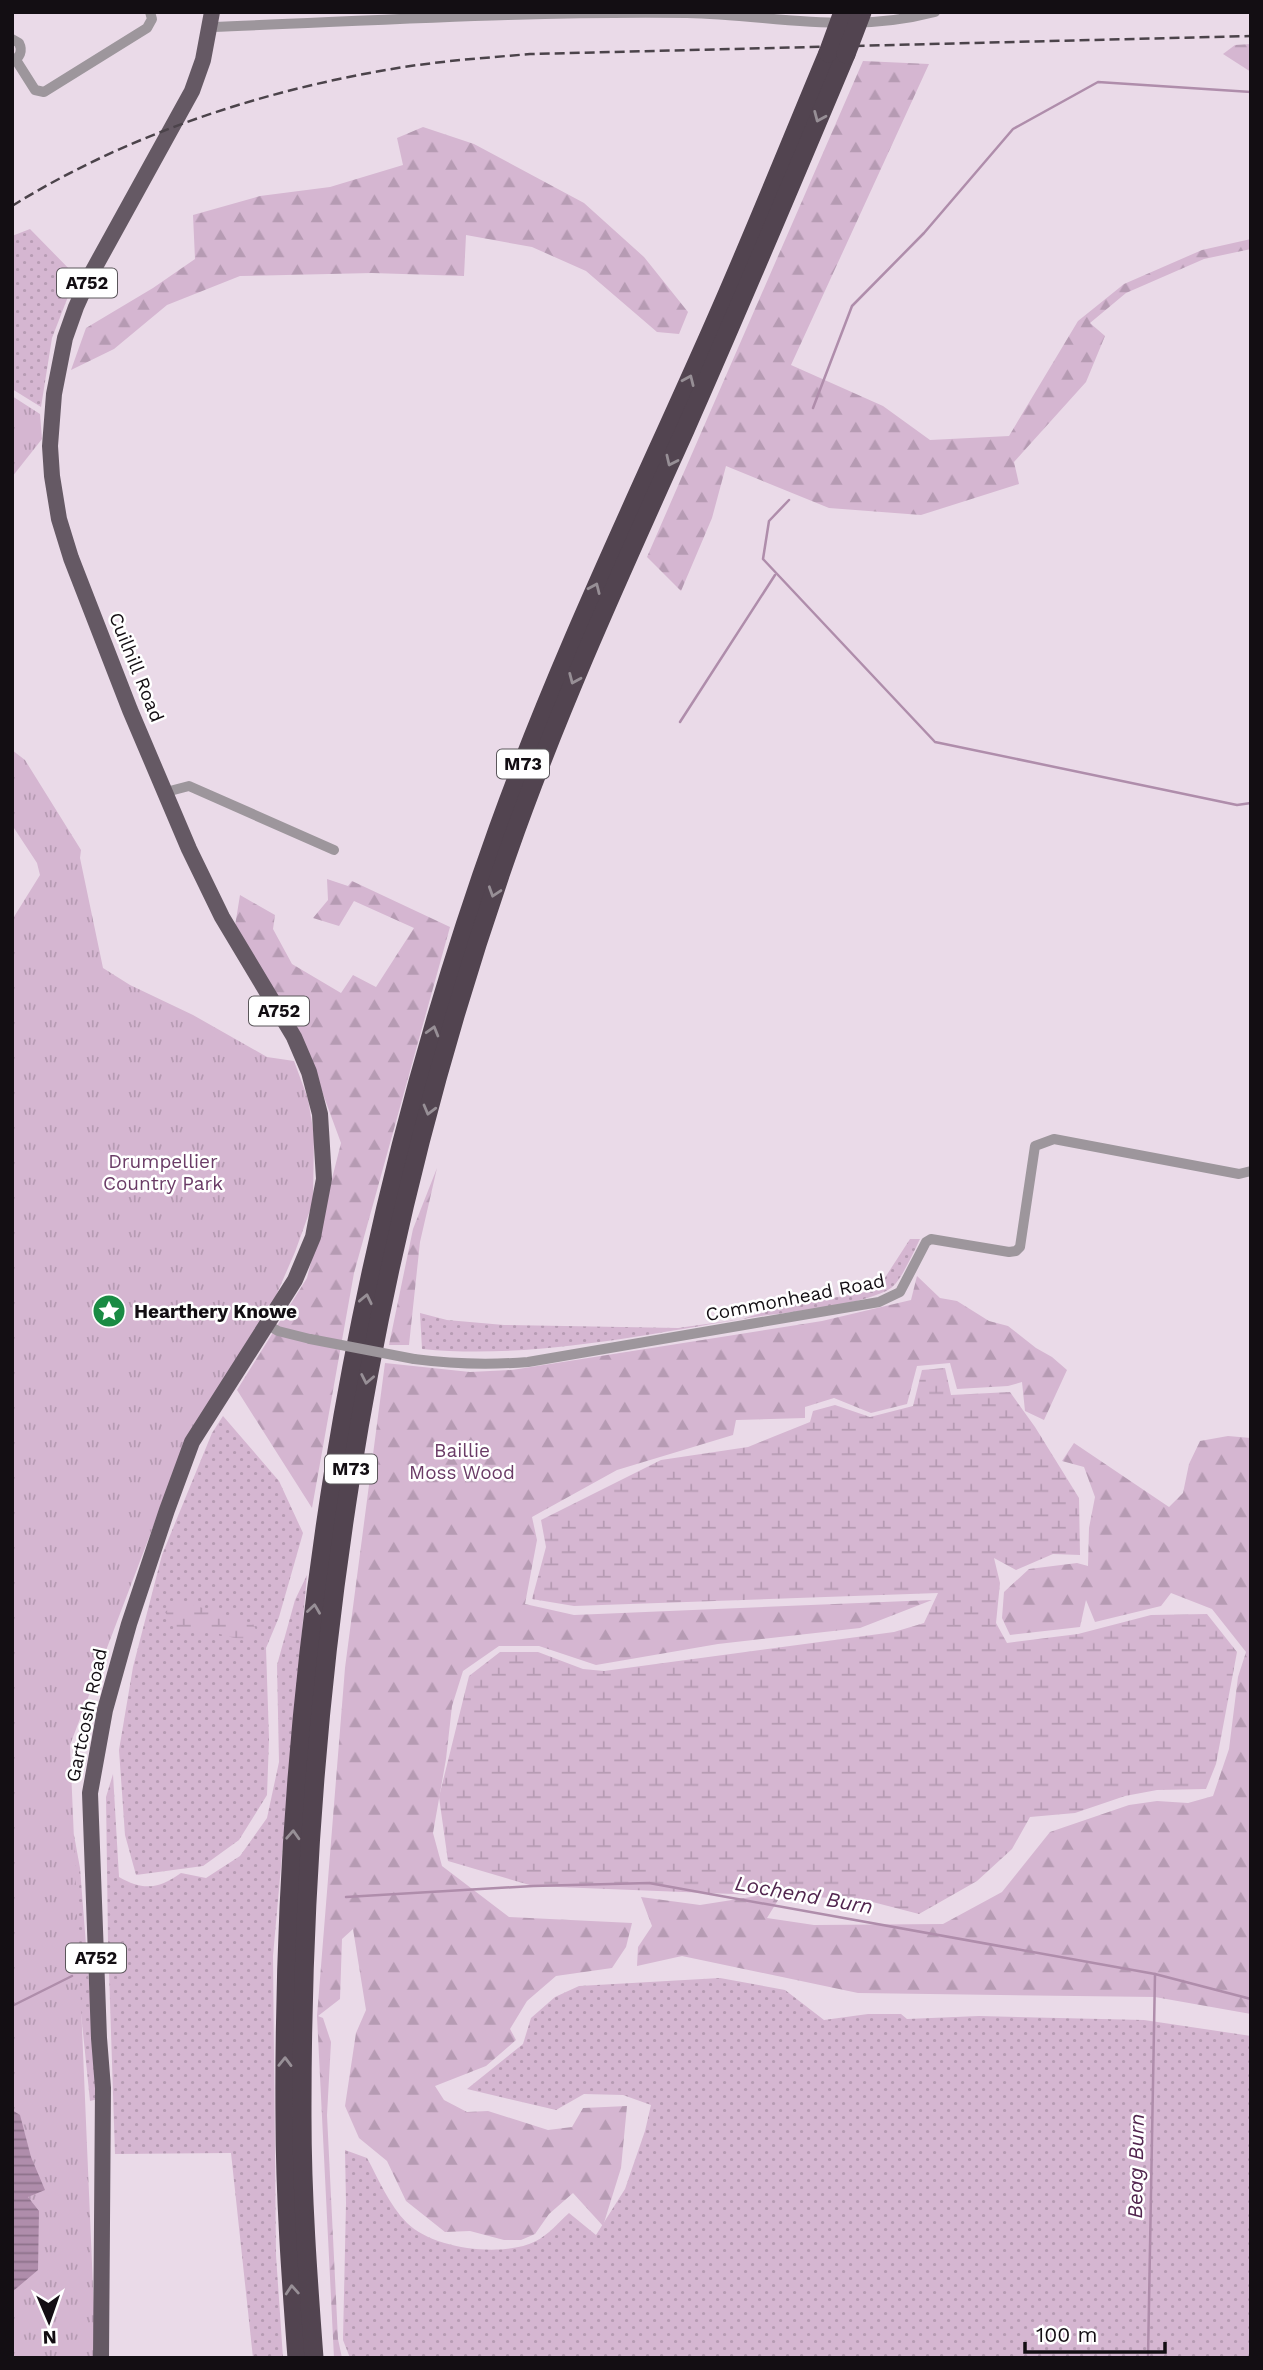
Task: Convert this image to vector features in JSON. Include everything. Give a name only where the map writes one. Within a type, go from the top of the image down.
[{"type":"highway","name":"M73","points":[[314,2358],[302,2123],[304,1952],[313,1782],[326,1648],[348,1491],[380,1311],[439,1071],[489,909],[561,710],[600,616],[735,316],[837,54],[844,12]]},
{"type":"highway","name":"M73","points":[[297,2358],[285,2122],[287,1947],[297,1774],[310,1641],[329,1498],[341,1423],[385,1212],[438,1014],[512,792],[556,677],[837,54],[862,12]]},
{"type":"main road","name":"Cuilhill Road","points":[[211,20],[203,60],[192,91],[90,276],[76,307],[57,370],[51,416],[52,476],[64,538],[125,697],[222,917],[293,1037],[309,1072],[320,1114],[324,1179],[317,1222],[295,1280],[268,1325]]},
{"type":"main road","name":"Gartcosh Road","points":[[101,2358],[103,2088],[90,1793],[105,1710],[129,1624],[192,1442],[268,1325]]},
{"type":"street","points":[[12,39],[21,47],[20,54],[14,60],[35,90],[44,92],[147,28],[152,19],[150,12]]},
{"type":"street","points":[[211,20],[676,13],[813,24],[856,24],[917,17],[935,12]]},
{"type":"street","points":[[166,792],[189,786],[334,850]]},
{"type":"street","name":"Commonhead Road","points":[[268,1325],[278,1331],[310,1339],[414,1359],[487,1365],[528,1362],[879,1302],[900,1292],[926,1242],[931,1239],[1016,1251],[1020,1247],[1035,1146],[1054,1139],[1239,1174],[1251,1171]]},
{"type":"green space","points":[[1251,44],[1251,72],[1223,54],[1235,45]]},
{"type":"green space","points":[[863,61],[929,64],[791,365],[883,406],[930,440],[1009,436],[1078,321],[1124,284],[1202,250],[1251,239],[1251,249],[1204,259],[1126,293],[1090,323],[1105,336],[1086,382],[1014,462],[1019,484],[921,515],[829,508],[726,466],[712,518],[681,591],[647,557]]},
{"type":"green space","points":[[423,127],[474,144],[584,203],[644,257],[688,312],[679,334],[657,332],[586,271],[532,247],[466,235],[464,276],[372,273],[240,276],[167,305],[114,349],[71,370],[86,328],[195,259],[193,215],[260,196],[330,187],[403,165],[397,138]]},
{"type":"green space","points":[[30,229],[76,276],[52,338],[41,407],[12,389],[12,236]]},
{"type":"green space","points":[[12,396],[40,414],[42,439],[12,477]]},
{"type":"green space","name":"Drumpellier Country Park","points":[[12,750],[25,760],[81,850],[80,858],[103,968],[267,1057],[294,1061],[308,1099],[314,1135],[313,1202],[295,1252],[275,1298],[177,1464],[70,1745],[96,2358],[12,2358],[12,920],[40,875],[37,863],[12,825]]},
{"type":"green space","points":[[327,879],[348,886],[352,881],[450,927],[354,1273],[312,1508],[237,1390],[307,1278],[341,1143],[309,1056],[235,926],[240,895],[275,915],[273,929],[292,964],[341,993],[353,975],[376,987],[414,928],[354,901],[339,926],[313,918],[328,900]]},
{"type":"green space","points":[[437,1168],[420,1242],[409,1345],[389,1345],[413,1229]]},
{"type":"green space","points":[[910,1239],[920,1239],[895,1284],[880,1294],[848,1303],[635,1337],[549,1348],[507,1351],[422,1349],[420,1313],[447,1320],[504,1325],[678,1328],[742,1319],[781,1307],[877,1290]]},
{"type":"green space","name":"Baillie Moss Wood","points":[[917,1276],[940,1298],[957,1301],[989,1321],[1008,1326],[1067,1370],[1044,1420],[1025,1411],[1022,1382],[1008,1386],[957,1389],[950,1363],[917,1366],[907,1404],[871,1413],[834,1398],[805,1407],[805,1418],[736,1420],[733,1435],[617,1470],[532,1517],[537,1540],[525,1604],[574,1615],[932,1600],[860,1628],[718,1644],[596,1665],[539,1646],[499,1646],[463,1671],[452,1706],[433,1833],[442,1866],[509,1917],[632,1923],[626,1947],[612,1968],[556,1976],[527,2001],[510,2029],[516,2040],[486,2066],[435,2086],[444,2100],[467,2112],[488,2111],[548,2130],[572,2127],[583,2108],[627,2106],[621,2168],[603,2226],[573,2193],[549,2214],[535,2234],[521,2240],[504,2240],[470,2231],[445,2232],[406,2201],[387,2161],[359,2138],[345,2106],[356,2033],[366,2010],[353,1929],[342,1939],[340,1999],[318,2016],[323,2018],[331,2042],[327,2115],[338,2339],[342,2358],[334,2358],[317,2016],[345,1668],[385,1363],[470,1372],[512,1370],[822,1321],[911,1300]]},
{"type":"green space","points":[[945,1368],[951,1395],[1010,1392],[1079,1498],[1080,1555],[1053,1554],[1016,1570],[994,1558],[1000,1583],[996,1623],[1007,1643],[1078,1634],[1151,1615],[1207,1614],[1237,1652],[1216,1764],[1206,1789],[1157,1790],[1125,1796],[1075,1813],[1030,1817],[1012,1849],[977,1881],[919,1914],[861,1899],[533,1886],[448,1861],[439,1797],[469,1676],[500,1652],[538,1652],[583,1669],[604,1671],[894,1632],[924,1623],[938,1593],[574,1606],[532,1599],[546,1547],[541,1520],[661,1460],[748,1447],[810,1422],[813,1411],[835,1405],[870,1417],[913,1406],[922,1370]]},
{"type":"green space","points":[[223,1416],[279,1481],[303,1533],[279,1617],[266,1648],[269,1739],[267,1795],[239,1840],[203,1866],[136,1875],[125,1835],[119,1750],[133,1667],[162,1555],[212,1433]]},
{"type":"green space","points":[[1228,1436],[1251,1438],[1251,2014],[1155,1997],[858,1993],[682,1956],[637,1966],[638,1947],[652,1926],[641,1897],[700,1905],[783,1892],[767,1918],[814,1925],[943,1924],[1002,1892],[1050,1832],[1129,1805],[1157,1801],[1188,1803],[1213,1796],[1229,1749],[1238,1677],[1246,1652],[1212,1609],[1171,1593],[1161,1606],[1095,1622],[1086,1600],[1080,1627],[1010,1635],[1002,1618],[1004,1592],[1029,1569],[1077,1563],[1088,1566],[1089,1528],[1095,1497],[1084,1467],[1062,1461],[1074,1443],[1169,1507],[1183,1493],[1189,1464],[1200,1441]]},
{"type":"green space","points":[[307,1575],[273,1956],[276,2255],[283,2358],[253,2358],[231,2153],[115,2154],[106,1797],[113,1774],[119,1877],[128,1882],[143,1886],[158,1885],[181,1873],[206,1878],[240,1856],[267,1818],[279,1762],[277,1665],[295,1600]]},
{"type":"green space","points":[[187,1603],[253,1624],[261,1639],[234,1638],[202,1629],[177,1632],[165,1612],[175,1604]]},
{"type":"green space","points":[[12,1779],[74,1835],[80,1868],[98,2099],[90,2101],[79,1994]]},
{"type":"green space","points":[[720,1978],[785,1990],[824,2020],[868,2014],[901,2014],[907,2019],[979,2016],[1144,2020],[1251,2036],[1251,2358],[350,2358],[343,2340],[345,2150],[367,2158],[401,2216],[419,2232],[433,2239],[451,2245],[488,2250],[522,2246],[549,2232],[569,2213],[596,2235],[625,2189],[651,2105],[623,2095],[584,2094],[556,2110],[467,2089],[523,2044],[531,2018],[555,1997],[579,1986]]},
{"type":"shaded area","points":[[12,2110],[20,2115],[31,2157],[45,2190],[28,2197],[39,2211],[38,2270],[12,2292]]},
{"type":"waterway","points":[[813,408],[852,306],[924,233],[1013,129],[1098,82],[1251,92]]},
{"type":"waterway","points":[[789,500],[769,521],[763,559],[935,742],[1237,805],[1251,803]]},
{"type":"waterway","points":[[680,722],[775,575]]},
{"type":"waterway","name":"Lochend Burn","points":[[346,1897],[533,1886],[649,1883],[1155,1974],[1251,1999]]},
{"type":"waterway","name":"Beag Burn","points":[[1148,2358],[1155,1974]]},
{"type":"waterway","points":[[12,2006],[72,1976]]},
{"type":"railway","points":[[12,206],[101,158],[195,119],[244,103],[342,78],[426,64],[530,54],[1251,36]]},
{"type":"place","name":"Hearthery Knowe","points":[[109,1311]]}]
